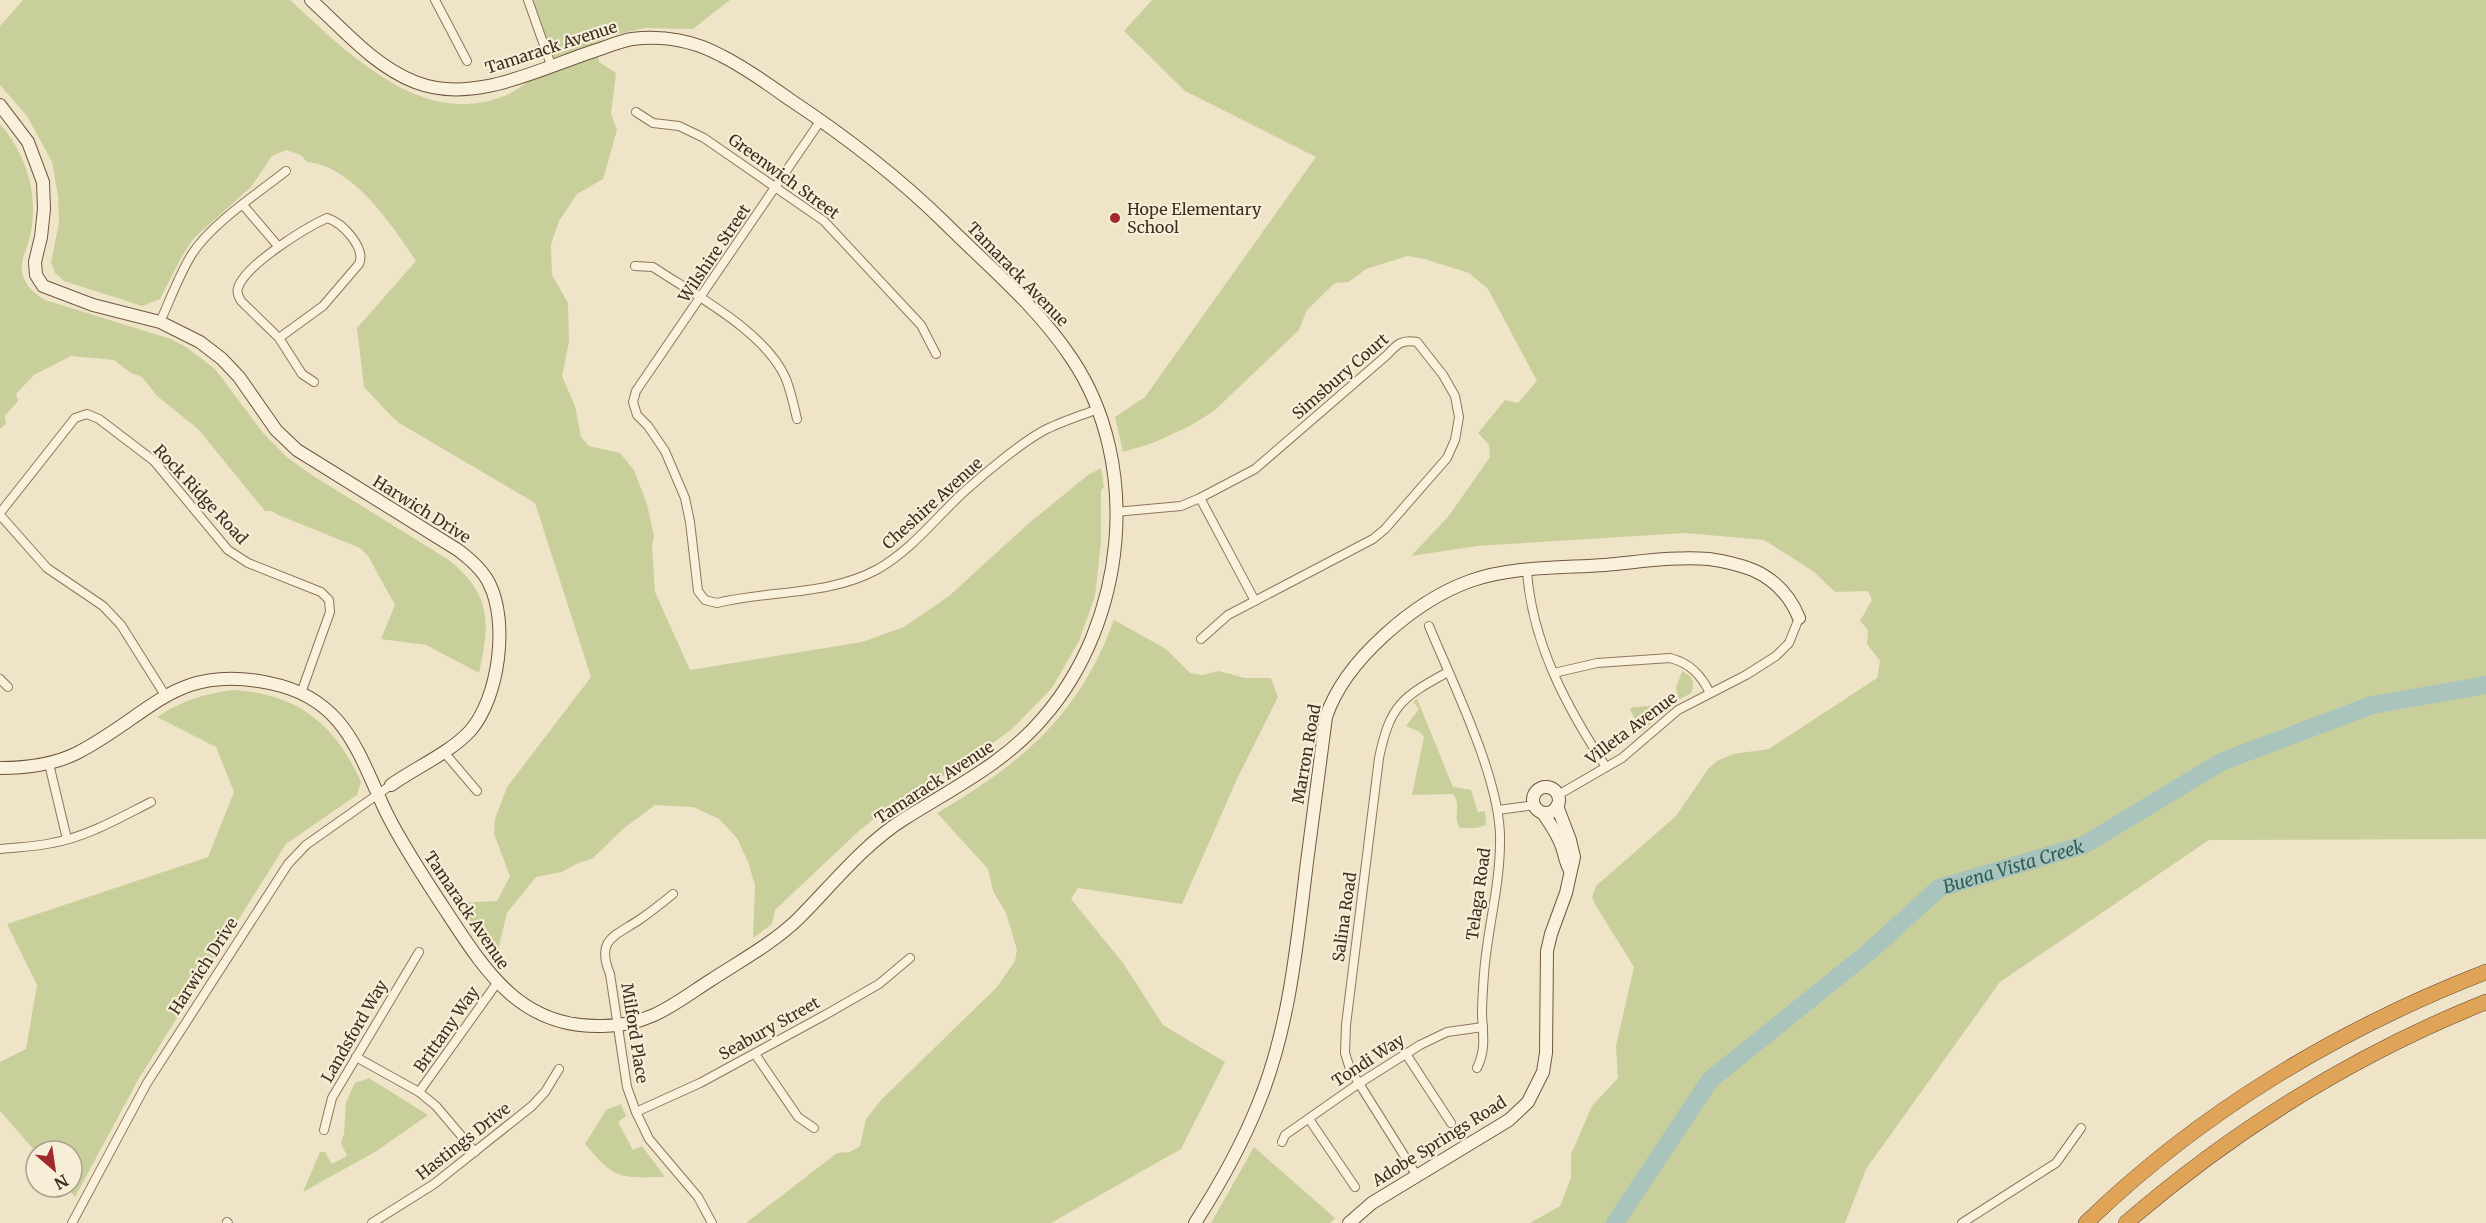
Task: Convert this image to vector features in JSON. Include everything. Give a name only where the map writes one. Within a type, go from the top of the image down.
[{"type":"highway","points":[[2086,1223],[2163,1156],[2258,1086],[2362,1026],[2486,972]]},
{"type":"highway","points":[[2126,1223],[2219,1148],[2308,1089],[2402,1039],[2486,1002]]},
{"type":"street","name":"Tamarack Avenue","points":[[0,768],[48,764],[77,753],[165,695],[208,679],[232,677],[276,684],[301,693],[321,704],[346,730],[361,754],[411,859],[497,983],[509,995],[550,1018],[582,1026],[618,1025],[660,1012],[769,943],[791,925],[861,853],[896,824],[983,771],[1014,748],[1043,719],[1066,689],[1084,657],[1098,623],[1108,589],[1115,544],[1115,486],[1109,444],[1098,409],[1077,366],[1046,323],[1007,282],[898,178],[821,120],[728,58],[706,48],[675,40],[629,40],[499,84],[466,90],[426,86],[409,80],[381,63],[311,0]]},
{"type":"street","points":[[435,0],[467,61]]},
{"type":"street","points":[[528,0],[551,65]]},
{"type":"street","name":"Harwich Drive","points":[[0,105],[28,142],[43,182],[44,209],[41,237],[35,261],[36,275],[43,286],[50,291],[93,305],[160,322],[200,342],[222,359],[239,377],[276,430],[297,450],[458,550],[477,565],[489,582],[497,604],[500,633],[491,694],[482,714],[469,732],[306,844],[288,864],[147,1083],[72,1223]]},
{"type":"street","name":"Greenwich Street","points":[[636,112],[653,123],[679,126],[704,138],[824,221],[921,325],[936,354]]},
{"type":"street","name":"Wilshire Street","points":[[705,600],[698,591],[685,498],[665,451],[648,426],[637,415],[633,402],[636,391],[701,299],[821,120]]},
{"type":"street","points":[[160,322],[192,254],[209,235],[286,171]]},
{"type":"street","points":[[243,205],[278,246]]},
{"type":"street","points":[[279,338],[323,306],[360,264],[362,257],[360,249],[336,221],[327,218],[278,246],[259,262],[238,286],[237,294],[241,301],[279,338],[302,374],[314,382]]},
{"type":"street","points":[[635,266],[653,267],[749,332],[771,354],[786,379],[797,419]]},
{"type":"street","name":"Simsbury Court","points":[[1115,512],[1159,510],[1180,506],[1200,498],[1260,465],[1387,355],[1397,343],[1406,340],[1417,342],[1443,375],[1455,396],[1459,417],[1455,440],[1447,458],[1385,529],[1373,539],[1228,615],[1201,639]]},
{"type":"street","name":"Cheshire Avenue","points":[[705,600],[717,603],[818,588],[846,582],[875,570],[916,542],[966,490],[1030,440],[1043,431],[1098,409]]},
{"type":"street","name":"Rock Ridge Road","points":[[0,514],[75,418],[87,414],[99,419],[154,461],[228,550],[248,563],[321,592],[329,600],[330,612],[301,693]]},
{"type":"street","points":[[1200,498],[1255,601]]},
{"type":"street","points":[[0,514],[47,567],[103,606],[120,625],[165,695]]},
{"type":"street","name":"Marron Road","points":[[1195,1223],[1221,1183],[1240,1146],[1259,1102],[1282,1030],[1296,953],[1326,717],[1332,699],[1371,650],[1398,623],[1420,606],[1470,581],[1493,574],[1527,571],[1690,559],[1730,563],[1754,571],[1775,582],[1792,601],[1799,618]]},
{"type":"street","points":[[1527,571],[1535,623],[1554,673],[1574,717],[1606,767]]},
{"type":"street","name":"Villeta Avenue","points":[[1558,801],[1637,746],[1678,710],[1746,675],[1776,656],[1789,642],[1799,618]]},
{"type":"street","name":"Telaga Road","points":[[1429,626],[1481,755],[1498,810],[1501,840],[1499,872],[1485,953],[1483,1027],[1485,1043],[1477,1068]]},
{"type":"street","points":[[1554,673],[1597,663],[1670,658],[1681,661],[1694,670],[1704,680],[1710,693]]},
{"type":"street","name":"Salina Road","points":[[1417,1176],[1358,1084],[1345,1053],[1346,1025],[1379,758],[1386,727],[1397,707],[1412,692],[1448,672]]},
{"type":"street","points":[[0,679],[8,687]]},
{"type":"street","points":[[443,751],[477,790]]},
{"type":"street","points":[[48,764],[68,839]]},
{"type":"street","points":[[1498,810],[1539,809],[1551,812],[1558,801],[1550,788],[1542,789],[1536,794],[1539,809],[1554,829],[1564,861],[1570,870]]},
{"type":"street","name":"Adobe Springs Road","points":[[1349,1223],[1372,1203],[1509,1120],[1528,1102],[1537,1086],[1543,1072],[1546,1053],[1547,951],[1566,893],[1574,857],[1558,801]]},
{"type":"street","points":[[0,849],[51,844],[88,833],[151,802]]},
{"type":"street","name":"Milford Place","points":[[673,894],[638,921],[614,935],[606,945],[603,958],[610,974],[627,1087],[636,1112],[649,1138],[698,1197],[712,1223]]},
{"type":"street","name":"Landsford Way","points":[[324,1130],[332,1098],[418,951]]},
{"type":"street","name":"Seabury Street","points":[[636,1112],[700,1083],[755,1054],[879,984],[910,958]]},
{"type":"street","name":"Brittany Way","points":[[419,1092],[497,983]]},
{"type":"street","name":"Tondi Way","points":[[1282,1142],[1285,1135],[1358,1084],[1434,1037],[1447,1032],[1483,1027]]},
{"type":"street","points":[[755,1054],[798,1117],[814,1128]]},
{"type":"street","points":[[1406,1054],[1451,1123]]},
{"type":"street","points":[[356,1057],[419,1092],[436,1106],[476,1152]]},
{"type":"street","name":"Hastings Drive","points":[[372,1223],[434,1184],[532,1106],[545,1092],[559,1069]]},
{"type":"street","points":[[1309,1119],[1355,1187]]},
{"type":"street","points":[[1962,1223],[2055,1162],[2081,1128]]},
{"type":"green space","points":[[23,0],[290,0],[336,42],[389,81],[417,95],[447,103],[477,103],[509,94],[551,65],[528,0],[730,0],[693,29],[645,28],[610,36],[595,44],[599,62],[616,73],[611,114],[617,130],[603,179],[577,194],[559,221],[551,244],[552,275],[568,303],[569,342],[562,376],[575,406],[581,437],[589,446],[620,453],[634,470],[647,504],[654,536],[652,547],[655,592],[690,670],[862,642],[904,627],[949,596],[1028,524],[1088,475],[1101,468],[1104,487],[1101,490],[1101,543],[1095,596],[1079,641],[1052,688],[1012,729],[964,764],[889,807],[860,830],[775,910],[772,924],[753,938],[755,885],[737,838],[719,819],[693,807],[655,805],[623,829],[592,859],[578,863],[562,872],[536,877],[507,913],[496,958],[456,903],[497,901],[510,876],[494,834],[495,819],[507,787],[591,677],[535,503],[399,423],[364,387],[357,328],[416,261],[396,231],[355,185],[340,174],[324,166],[307,162],[301,155],[286,150],[272,156],[251,187],[193,239],[160,299],[142,306],[64,281],[55,273],[51,263],[59,222],[58,196],[52,162],[27,116],[0,85],[0,26]]},
{"type":"green space","points":[[1152,0],[2486,0],[2486,839],[2209,840],[2000,982],[1866,1169],[1845,1223],[1530,1223],[1560,1206],[1571,1178],[1571,1154],[1592,1106],[1618,1078],[1616,1046],[1634,967],[1596,906],[1592,897],[1596,886],[1676,816],[1708,769],[1717,761],[1733,754],[1769,749],[1877,678],[1880,661],[1867,644],[1868,630],[1860,621],[1872,600],[1868,591],[1835,592],[1813,571],[1764,540],[1685,533],[1477,546],[1411,556],[1448,517],[1490,457],[1489,445],[1478,433],[1505,400],[1518,403],[1537,381],[1488,289],[1469,273],[1424,259],[1408,256],[1366,269],[1349,282],[1335,283],[1307,310],[1299,330],[1214,411],[1190,426],[1153,443],[1123,452],[1115,417],[1145,397],[1316,157],[1185,91],[1124,31]]},
{"type":"green space","points":[[0,124],[17,148],[31,188],[33,217],[23,257],[22,272],[31,289],[45,300],[171,339],[186,347],[215,369],[264,434],[288,458],[449,560],[473,585],[484,611],[485,639],[479,673],[426,645],[381,639],[395,605],[368,556],[360,548],[272,511],[265,511],[198,429],[157,396],[142,377],[131,373],[114,360],[71,356],[34,375],[16,394],[18,401],[5,416],[6,424],[0,429]]},
{"type":"green space","points":[[1114,620],[1166,649],[1190,673],[1202,675],[1219,671],[1245,678],[1271,678],[1278,697],[1237,779],[1182,904],[1078,888],[1071,899],[1123,963],[1163,1025],[1225,1062],[1181,1149],[1051,1223],[746,1223],[837,1153],[850,1152],[860,1146],[866,1119],[882,1099],[997,987],[1015,961],[1017,950],[1006,913],[993,891],[988,869],[937,813],[996,775],[1044,734],[1083,684],[1100,654]]},
{"type":"green space","points":[[1682,671],[1691,677],[1693,686],[1691,693],[1679,700],[1676,688]]},
{"type":"green space","points":[[234,690],[257,693],[296,706],[312,716],[340,744],[361,782],[357,795],[286,844],[138,1080],[84,1180],[84,1139],[25,1139],[0,1111],[0,1062],[26,1049],[37,985],[7,924],[208,857],[234,792],[216,747],[157,717],[176,706]]},
{"type":"green space","points":[[1417,699],[1453,787],[1471,790],[1478,812],[1485,811],[1486,825],[1476,828],[1460,828],[1457,820],[1457,802],[1453,794],[1412,795],[1424,737],[1420,732],[1406,726],[1419,709],[1413,702]]},
{"type":"green space","points":[[1669,705],[1641,732],[1630,709],[1633,707]]},
{"type":"green space","points":[[369,1078],[428,1115],[375,1152],[303,1192],[320,1152],[325,1152],[332,1164],[347,1156],[341,1143],[344,1134],[346,1102],[355,1083]]},
{"type":"green space","points":[[621,1104],[626,1116],[618,1122],[633,1150],[642,1146],[665,1177],[637,1177],[619,1174],[604,1164],[585,1144],[606,1110]]},
{"type":"green space","points":[[1254,1147],[1335,1218],[1330,1223],[1211,1223]]},
{"type":"waterway","name":"Buena Vista Creek","points":[[1615,1223],[1710,1080],[1870,951],[1939,888],[2084,845],[2221,762],[2372,705],[2486,685]]},
{"type":"place","name":"Hope Elementary School","points":[[1115,218]]}]
